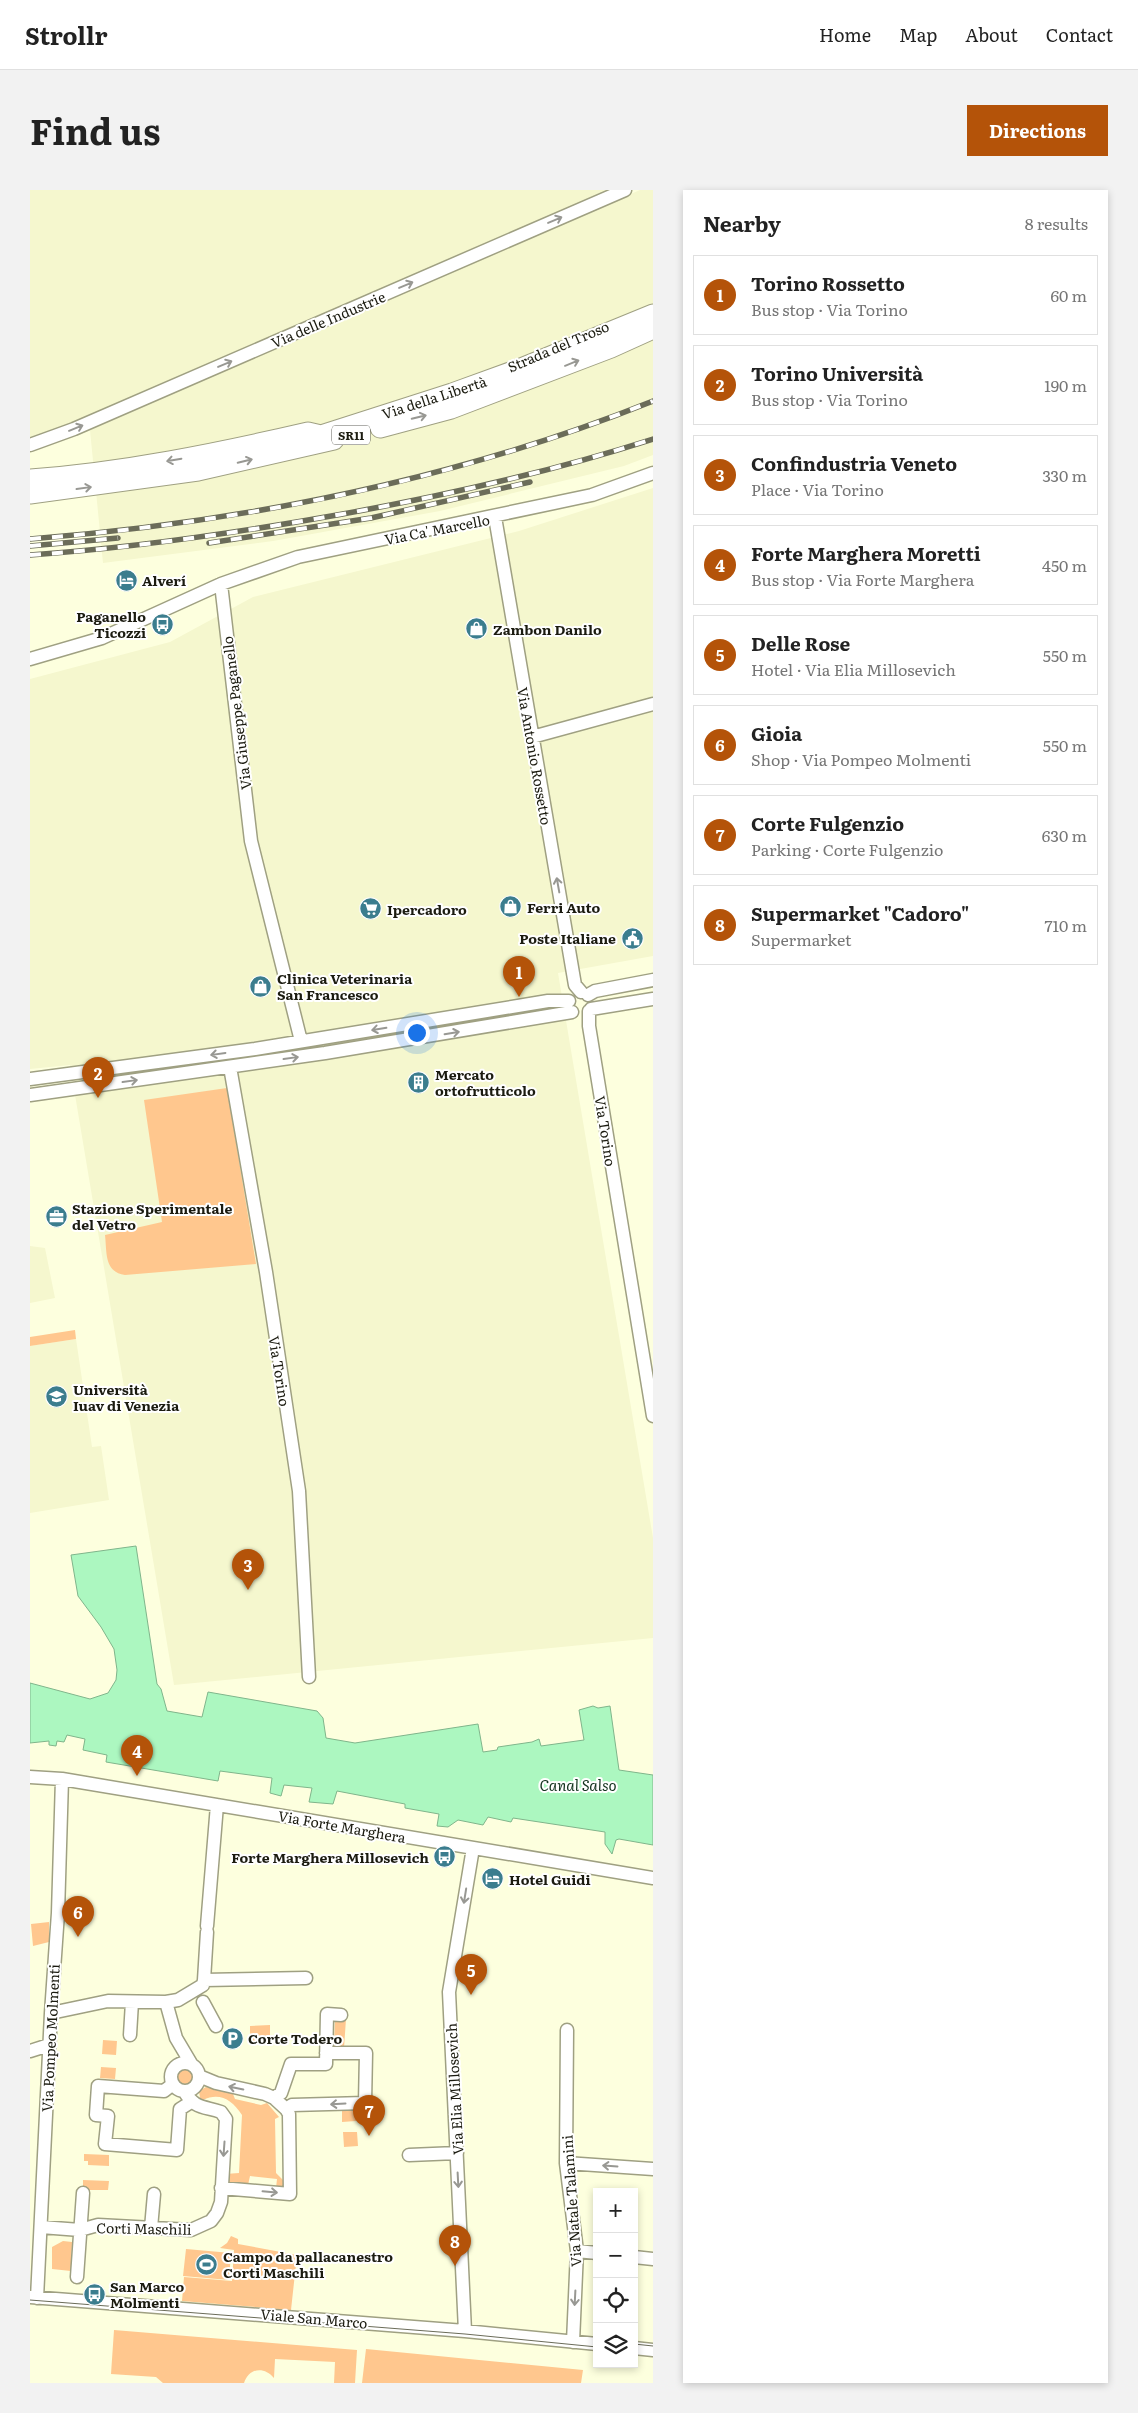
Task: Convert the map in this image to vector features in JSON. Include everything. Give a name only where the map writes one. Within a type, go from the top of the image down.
[{"type":"highway","name":"Via della Libertà","points":[[32,486],[75,476],[219,452],[308,432],[321,435],[504,375],[653,314]]},
{"type":"highway","name":"Via della Libertà","points":[[32,486],[198,471],[336,440],[451,409],[566,366],[653,329]]},
{"type":"street","name":"Via delle Industrie","points":[[30,445],[74,429],[625,190]]},
{"type":"street","name":"Strada del Troso","points":[[321,435],[391,407],[482,377],[653,304]]},
{"type":"street","name":"Via Ca' Marcello","points":[[221,584],[298,556],[495,517],[592,495],[653,473]]},
{"type":"street","name":"Via Antonio Rossetto","points":[[495,517],[575,985],[585,993],[592,1003],[582,1012]]},
{"type":"street","points":[[30,659],[102,638],[221,584]]},
{"type":"street","name":"Via Giuseppe Paganello","points":[[221,584],[251,841],[301,1041]]},
{"type":"street","points":[[532,737],[653,704]]},
{"type":"street","points":[[582,1012],[575,993],[585,993],[653,980]]},
{"type":"street","points":[[30,1095],[230,1067],[582,1012],[653,999]]},
{"type":"street","points":[[30,1079],[301,1041],[548,1001],[582,1012]]},
{"type":"street","name":"Via Torino","points":[[582,1012],[653,1416]]},
{"type":"street","name":"Via Torino","points":[[230,1067],[266,1272],[298,1491],[309,1677]]},
{"type":"street","name":"Via Forte Marghera","points":[[30,1777],[62,1779],[653,1878]]},
{"type":"street","name":"Via Pompeo Molmenti","points":[[34,2297],[40,2226],[58,1913],[62,1779]]},
{"type":"street","points":[[51,2012],[108,2001],[166,2002],[178,2000],[204,1985],[218,1805]]},
{"type":"street","name":"Via Elia Millosevich","points":[[465,2331],[449,1992],[473,1848]]},
{"type":"street","points":[[204,1980],[306,1978]]},
{"type":"street","points":[[130,2035],[132,2002]]},
{"type":"street","points":[[166,2002],[176,2038],[195,2071],[196,2085],[180,2109],[176,2150],[144,2147],[105,2147],[108,2116],[96,2115],[99,2083],[164,2091],[183,2064],[195,2071],[274,2098],[289,2114],[290,2194],[222,2188]]},
{"type":"street","points":[[202,2002],[216,2026]]},
{"type":"street","points":[[326,2058],[327,2014],[341,2015]]},
{"type":"street","name":"Via Natale Talamini","points":[[567,2030],[566,2163],[577,2251],[573,2342]]},
{"type":"street","points":[[173,2077],[176,2038]]},
{"type":"street","points":[[30,2051],[49,2046]]},
{"type":"street","points":[[274,2098],[280,2092],[291,2064],[361,2054],[365,2103],[292,2105],[286,2109]]},
{"type":"street","name":"Corti Maschili","points":[[40,2226],[80,2230],[98,2225],[191,2230],[200,2228],[217,2213],[221,2202],[222,2188],[224,2115],[187,2097],[173,2077]]},
{"type":"street","points":[[409,2155],[456,2153]]},
{"type":"street","points":[[566,2163],[653,2169]]},
{"type":"street","points":[[77,2278],[82,2193]]},
{"type":"street","points":[[151,2228],[154,2194]]},
{"type":"street","points":[[577,2251],[593,2253]]},
{"type":"street","points":[[638,2257],[653,2259]]},
{"type":"street","name":"Viale San Marco","points":[[34,2297],[465,2331],[593,2344]]},
{"type":"street","points":[[638,2348],[653,2350]]},
{"type":"shaded area","points":[[30,190],[612,190],[57,431],[30,440]]},
{"type":"shaded area","points":[[640,190],[653,190],[653,455],[624,466],[440,511],[273,541],[103,563],[90,430]]},
{"type":"shaded area","points":[[653,488],[653,956],[558,973],[653,1538],[653,1638],[174,1685],[70,1065],[30,1069],[30,679],[170,642],[253,597],[519,531]]},
{"type":"shaded area","points":[[227,1088],[256,1264],[125,1275],[113,1270],[108,1260],[105,1235],[162,1222],[144,1100]]},
{"type":"shaded area","points":[[30,1246],[45,1248],[55,1298],[30,1303]]},
{"type":"shaded area","points":[[75,1330],[76,1339],[30,1346],[30,1337]]},
{"type":"shaded area","points":[[76,1339],[92,1447],[101,1446],[109,1500],[30,1513],[30,1346]]},
{"type":"shaded area","points":[[49,1922],[49,1942],[33,1946],[31,1924]]},
{"type":"shaded area","points":[[335,2018],[346,2019],[344,2048],[334,2048]]},
{"type":"shaded area","points":[[270,2025],[270,2043],[250,2043],[250,2026]]},
{"type":"shaded area","points":[[103,2040],[117,2041],[116,2055],[102,2054]]},
{"type":"shaded area","points":[[101,2067],[116,2068],[115,2079],[100,2078]]},
{"type":"shaded area","points":[[185,2069],[191,2071],[193,2077],[191,2083],[185,2085],[179,2083],[177,2077],[179,2071]]},
{"type":"shaded area","points":[[206,2087],[233,2094],[235,2099],[261,2105],[267,2103],[279,2117],[275,2119],[276,2173],[285,2182],[284,2187],[276,2188],[277,2179],[250,2176],[248,2185],[225,2184],[225,2174],[239,2173],[242,2115],[234,2105],[225,2099],[215,2097],[203,2100],[200,2098],[199,2091]]},
{"type":"shaded area","points":[[355,2106],[356,2121],[342,2122],[342,2107]]},
{"type":"shaded area","points":[[343,2132],[357,2132],[358,2146],[344,2147]]},
{"type":"shaded area","points":[[84,2154],[109,2155],[109,2166],[88,2165],[88,2161],[84,2161]]},
{"type":"shaded area","points":[[83,2180],[109,2181],[108,2190],[83,2190]]},
{"type":"shaded area","points":[[231,2236],[238,2239],[238,2244],[297,2255],[291,2310],[182,2301],[184,2277],[232,2281],[234,2250],[220,2248],[227,2243]]},
{"type":"shaded area","points":[[63,2241],[72,2242],[71,2271],[52,2269],[52,2247]]},
{"type":"shaded area","name":"Campo da pallacanestro Corti Maschili","points":[[186,2249],[231,2253],[229,2280],[183,2276]]},
{"type":"shaded area","points":[[114,2330],[357,2350],[355,2383],[334,2383],[335,2362],[275,2359],[274,2378],[266,2372],[257,2370],[249,2374],[244,2383],[163,2383],[156,2377],[111,2374]]},
{"type":"shaded area","points":[[366,2349],[583,2370],[581,2383],[362,2383]]},
{"type":"water","name":"Canal Salso","points":[[136,1546],[157,1684],[161,1689],[167,1711],[202,1717],[208,1692],[317,1711],[323,1718],[326,1738],[355,1743],[478,1724],[483,1752],[539,1739],[541,1746],[584,1740],[579,1710],[593,1706],[598,1708],[610,1706],[619,1770],[653,1775],[653,1845],[619,1839],[616,1840],[612,1854],[605,1844],[605,1832],[513,1818],[511,1822],[488,1817],[483,1825],[458,1820],[448,1827],[437,1826],[439,1814],[405,1808],[405,1804],[337,1791],[333,1804],[309,1802],[312,1788],[284,1785],[281,1796],[270,1793],[272,1778],[220,1771],[218,1781],[106,1762],[107,1755],[83,1750],[85,1739],[67,1735],[64,1742],[57,1741],[56,1746],[49,1745],[49,1741],[30,1743],[30,1683],[90,1699],[108,1693],[116,1680],[117,1670],[114,1649],[101,1627],[78,1596],[71,1555]]},
{"type":"tram line","points":[[30,2300],[465,2334],[593,2347]]},
{"type":"tram line","points":[[638,2344],[653,2346]]},
{"type":"railway","points":[[30,539],[190,522],[347,494],[502,454],[578,429],[653,401]]},
{"type":"railway","points":[[30,555],[184,539],[377,508],[536,473],[653,439]]},
{"type":"railway","points":[[209,543],[371,518],[530,482]]},
{"type":"railway","points":[[30,546],[118,538]]},
{"type":"place","name":"Alverí","points":[[126,580]]},
{"type":"place","name":"Paganello Ticozzi","points":[[162,624]]},
{"type":"place","name":"Zambon Danilo","points":[[477,629]]},
{"type":"place","name":"Ferri Auto","points":[[511,907]]},
{"type":"place","name":"Ipercadoro","points":[[371,909]]},
{"type":"place","name":"Poste Italiane","points":[[632,938]]},
{"type":"place","name":"Clinica Veterinaria San Francesco","points":[[261,986]]},
{"type":"place","name":"Torino Rossetto","points":[[519,997]]},
{"type":"place","name":"Mercato ortofrutticolo","points":[[419,1082]]},
{"type":"place","name":"Torino Università","points":[[98,1098]]},
{"type":"place","name":"Stazione Sperimentale del Vetro","points":[[56,1216]]},
{"type":"place","name":"Università Iuav di Venezia","points":[[57,1397]]},
{"type":"place","name":"Confindustria Veneto","points":[[248,1590]]},
{"type":"place","name":"Forte Marghera Moretti","points":[[137,1776]]},
{"type":"place","name":"Forte Marghera Millosevich","points":[[445,1857]]},
{"type":"place","name":"Hotel Guidi","points":[[493,1879]]},
{"type":"place","name":"Gioia","points":[[78,1937]]},
{"type":"place","name":"Delle Rose","points":[[471,1995]]},
{"type":"place","name":"Corte Todero","points":[[232,2038]]},
{"type":"place","name":"Corte Fulgenzio","points":[[369,2136]]},
{"type":"place","name":"Campo da pallacanestro Corti Maschili","points":[[207,2264]]},
{"type":"place","name":"Supermarket \"Cadoro\"","points":[[455,2266]]},
{"type":"place","name":"San Marco Molmenti","points":[[94,2294]]}]
